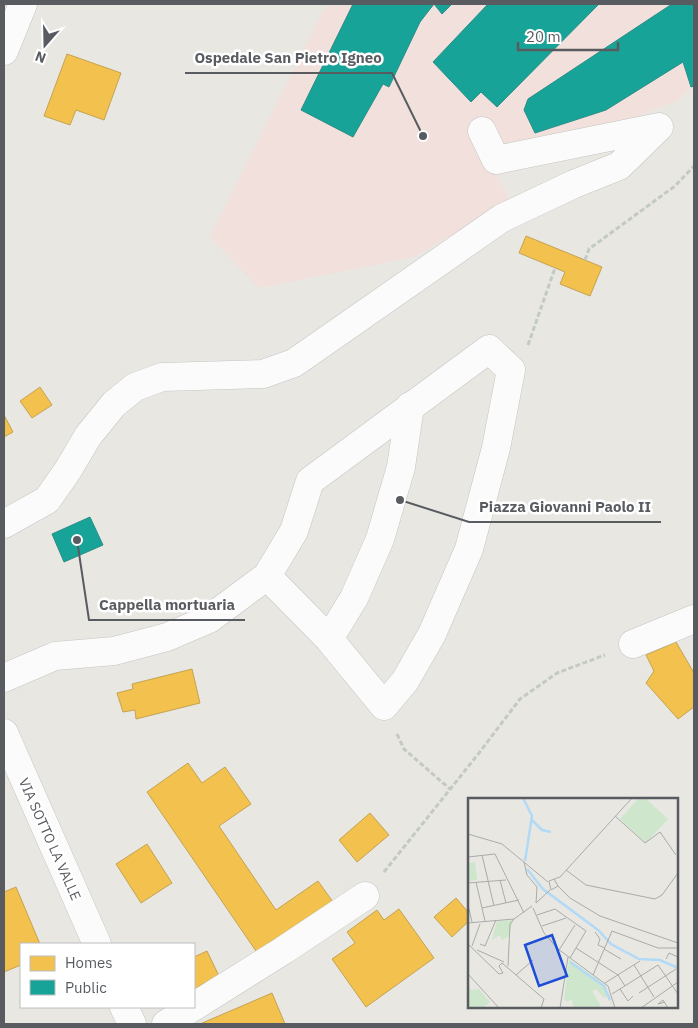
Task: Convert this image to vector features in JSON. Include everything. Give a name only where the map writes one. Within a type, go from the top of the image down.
[{"type":"street","points":[[4,51],[23,4]]},
{"type":"street","points":[[4,524],[47,500],[88,436],[114,404],[135,387],[162,377],[263,374],[294,363],[502,218],[574,184],[619,166],[659,127],[496,160],[482,131]]},
{"type":"street","points":[[4,678],[55,656],[114,651],[167,637],[209,619],[267,576],[294,532],[310,481],[489,349],[510,370],[496,448],[468,548],[432,634],[405,681],[384,706],[328,639],[267,576]]},
{"type":"street","points":[[328,639],[354,598],[380,538],[401,467],[410,406]]},
{"type":"street","points":[[634,644],[694,619]]},
{"type":"street","name":"VIA SOTTO LA VALLE","points":[[4,733],[97,943]]},
{"type":"street","points":[[195,1006],[365,896]]},
{"type":"street","points":[[124,1008],[132,1024]]},
{"type":"street","points":[[166,1024],[192,1008]]},
{"type":"path","points":[[585,260],[589,249],[675,186],[694,166]]},
{"type":"path","points":[[510,370],[528,345],[555,268]]},
{"type":"path","points":[[365,896],[520,699],[557,673],[634,644]]},
{"type":"path","points":[[384,706],[404,749],[450,789]]},
{"type":"shaded area","points":[[327,4],[694,4],[694,86],[675,102],[495,171],[510,201],[414,257],[259,288],[210,237]]},
{"type":"building: Homes","points":[[67,54],[121,73],[104,120],[76,110],[70,125],[44,116]]},
{"type":"building: Homes","points":[[526,236],[602,267],[590,296],[560,284],[565,272],[519,253]]},
{"type":"building: Homes","points":[[40,387],[52,405],[32,418],[20,401]]},
{"type":"building: Homes","points":[[4,415],[13,432],[4,437]]},
{"type":"building: Homes","points":[[676,642],[694,673],[694,707],[678,719],[646,683],[654,671],[646,655]]},
{"type":"building: Homes","points":[[192,669],[200,703],[136,719],[135,710],[123,712],[117,693],[133,689],[132,684]]},
{"type":"building: Homes","points":[[188,763],[202,783],[225,767],[251,804],[219,826],[276,910],[318,881],[333,902],[258,954],[147,792]]},
{"type":"building: Homes","points":[[370,813],[389,835],[357,862],[339,840]]},
{"type":"building: Homes","points":[[147,844],[172,883],[141,903],[116,864]]},
{"type":"building: Homes","points":[[16,887],[40,943],[20,943],[20,965],[4,972],[4,892]]},
{"type":"building: Homes","points":[[456,898],[468,912],[468,922],[452,937],[434,917]]},
{"type":"building: Homes","points":[[399,909],[434,958],[366,1007],[332,959],[355,943],[347,932],[377,910],[384,920]]},
{"type":"building: Homes","points":[[207,951],[219,976],[199,986],[203,994],[195,998],[195,957]]},
{"type":"building: Homes","points":[[272,993],[285,1024],[200,1024]]},
{"type":"building: Public","points":[[353,4],[434,4],[420,22],[389,87],[383,84],[353,137],[301,110]]},
{"type":"building: Public","points":[[434,4],[452,4],[442,14]]},
{"type":"building: Public","points":[[488,4],[599,4],[497,107],[481,92],[471,102],[433,62]]},
{"type":"building: Public","points":[[672,4],[694,4],[694,86],[691,87],[683,62],[606,110],[535,133],[524,110],[528,99]]},
{"type":"building: Public","points":[[90,517],[103,545],[64,562],[52,534]]},
{"type":"place","name":"Ospedale San Pietro Igneo","points":[[423,136]]},
{"type":"place","name":"Piazza Giovanni Paolo II","points":[[400,500]]},
{"type":"place","name":"Cappella mortuaria","points":[[77,540]]}]
